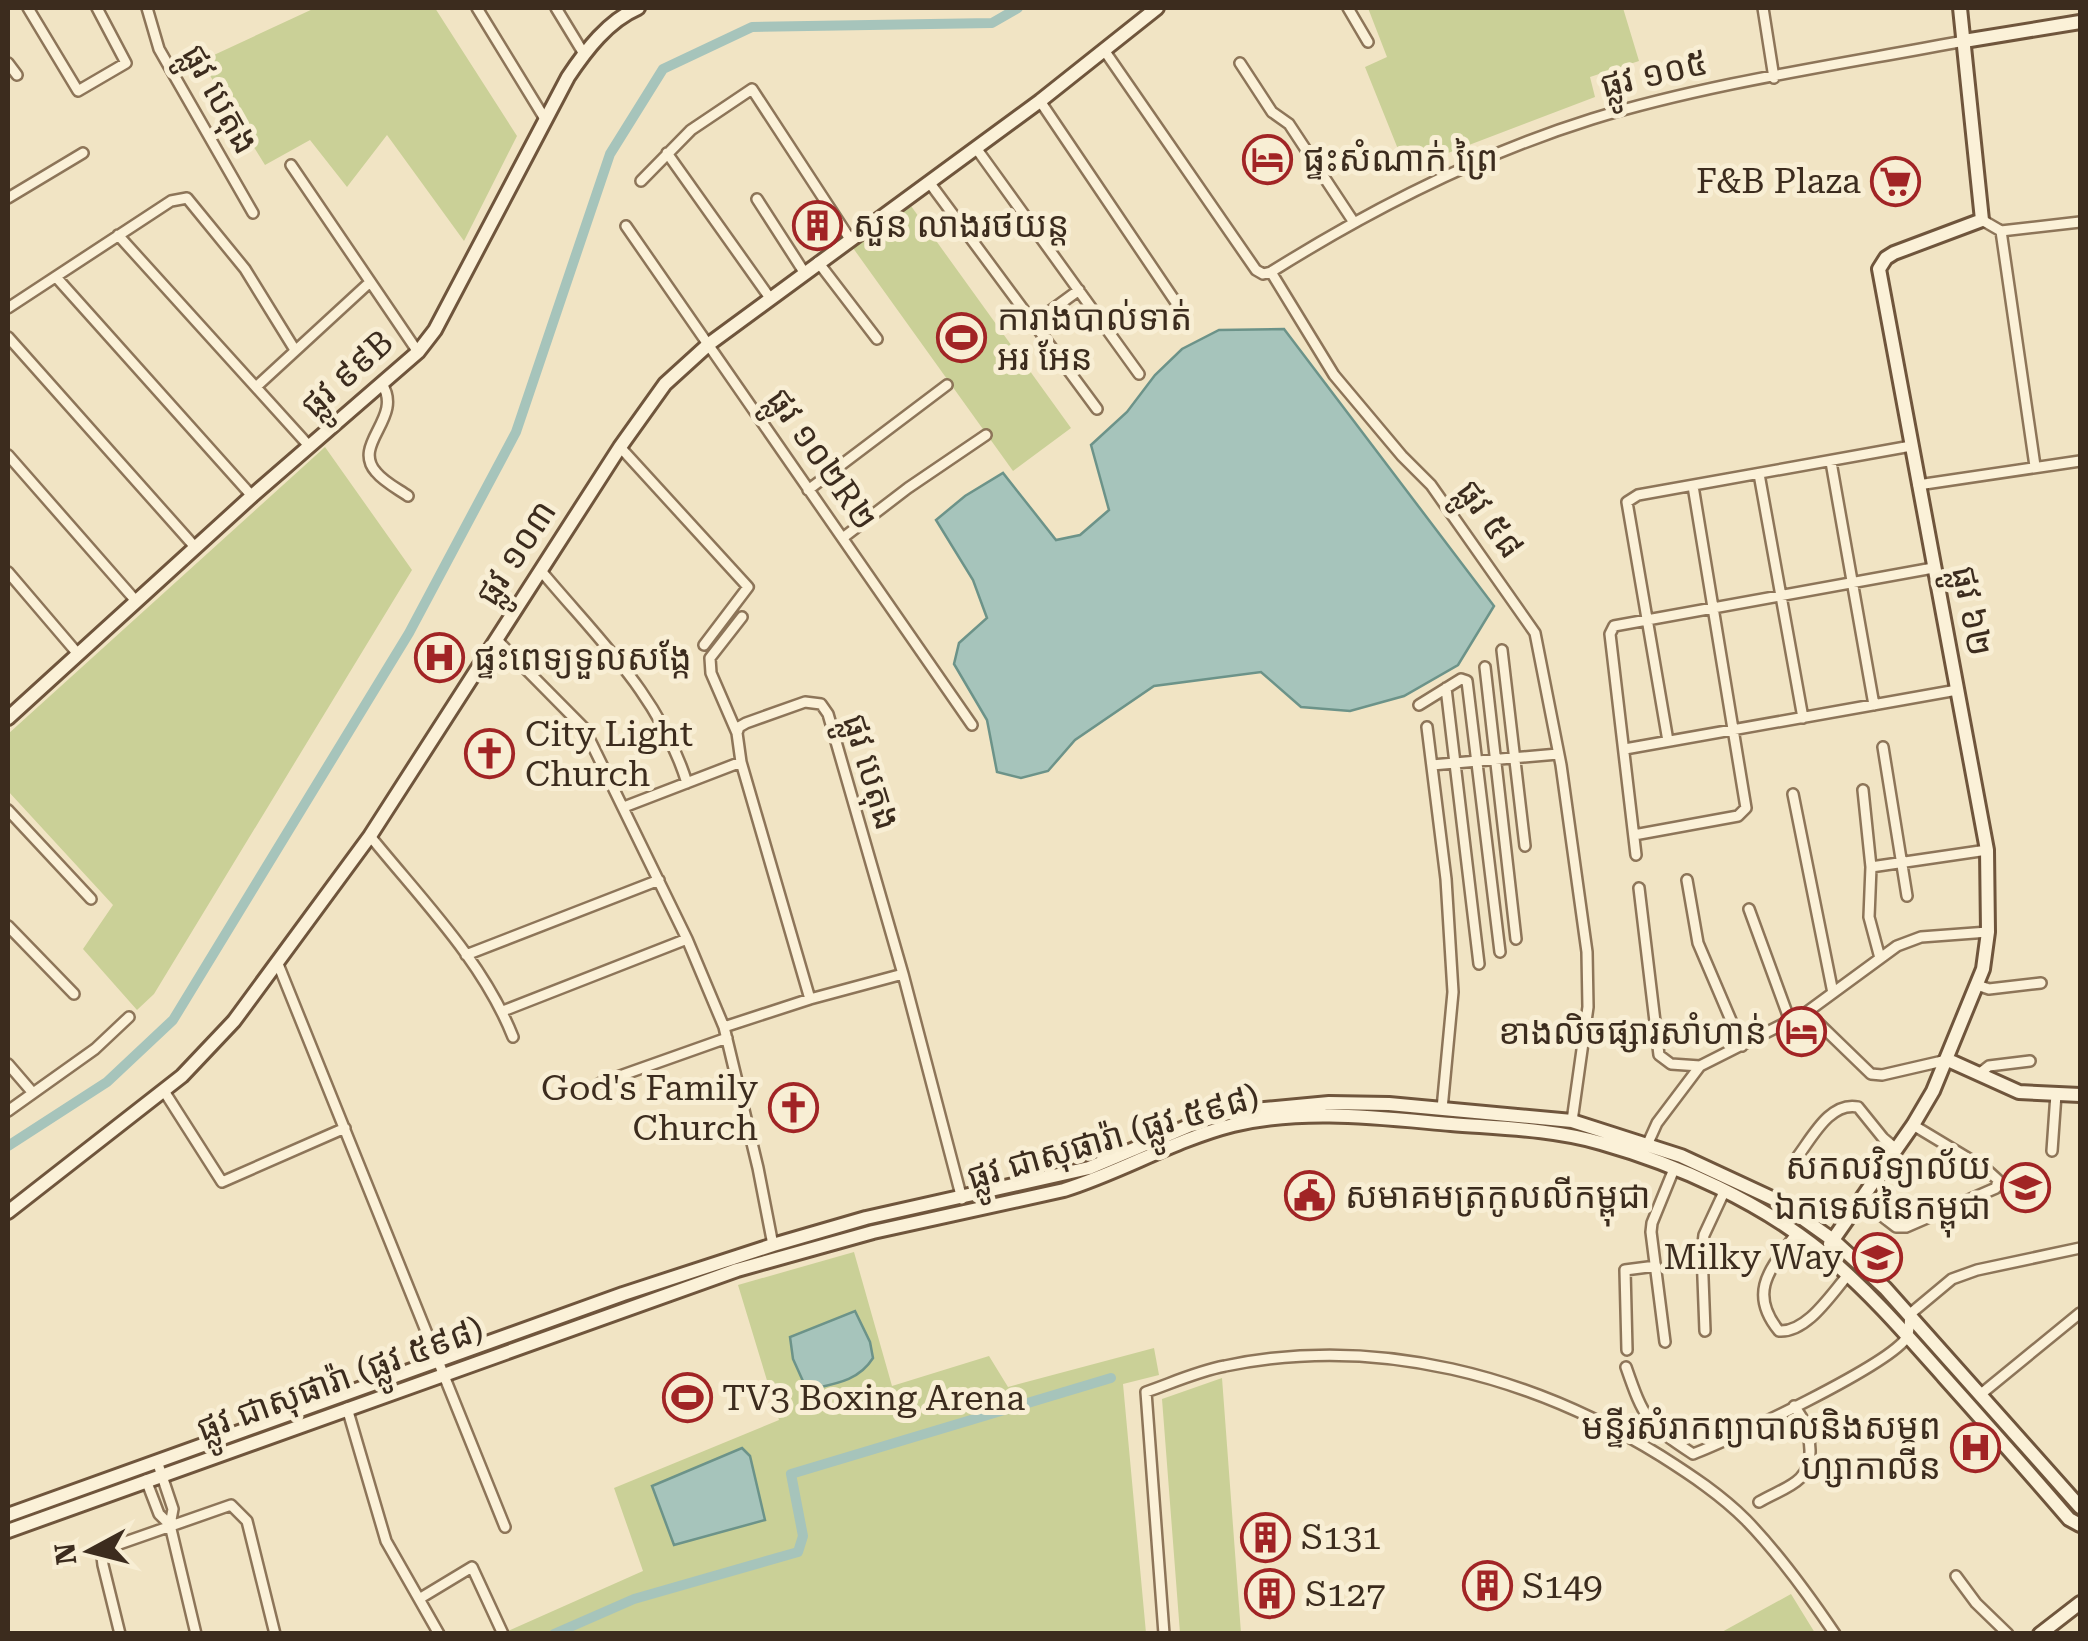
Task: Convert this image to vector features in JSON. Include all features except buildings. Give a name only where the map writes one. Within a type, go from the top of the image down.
[{"type":"main road","name":"ផ្លូវ ៩៩B","points":[[10,709],[78,654],[418,352],[434,330],[545,119],[584,54],[609,27],[638,8]]},
{"type":"main road","name":"ផ្លូវ ១០៣","points":[[8,1212],[164,1091],[212,1046],[278,964],[370,836],[620,447],[665,384],[709,344],[1040,101],[1157,8]]},
{"type":"main road","points":[[1960,8],[1982,220]]},
{"type":"main road","name":"ផ្លូវ ១០៥","points":[[1964,41],[2080,22]]},
{"type":"main road","name":"ផ្លូវ ៦២","points":[[1823,1253],[1913,1125],[1948,1060],[1987,952],[1986,850],[1880,268],[1894,253],[1982,220]]},
{"type":"main road","points":[[1948,1060],[2019,1092],[2080,1095]]},
{"type":"main road","name":"ផ្លូវ ជាសុផារ៉ា (ផ្លូវ ៥៩៨)","points":[[655,1291],[1089,1168],[1198,1122],[1232,1112],[1329,1103],[1572,1121],[1648,1143],[1731,1177],[1778,1201],[1833,1240],[1910,1314],[2080,1507]]},
{"type":"main road","name":"ផ្លូវ ជាសុផារ៉ា (ផ្លូវ ៥៩៨)","points":[[8,1515],[144,1473],[161,1475],[291,1421],[655,1291],[772,1244],[869,1218],[1094,1181],[1170,1147],[1235,1125],[1301,1118],[1388,1118],[1570,1136],[1600,1143],[1674,1169],[1724,1192],[1796,1234],[1848,1275],[1908,1336],[2069,1519],[2080,1525]]},
{"type":"main road","name":"ផ្លូវ ជាសុផារ៉ា (ផ្លូវ ៥៩៨)","points":[[8,1531],[144,1473],[156,1461],[347,1408],[440,1368]]},
{"type":"main road","points":[[2040,1634],[2080,1603]]},
{"type":"street","points":[[28,8],[78,92],[126,63],[97,8]]},
{"type":"street","name":"ផ្លូវ បេតុង","points":[[147,8],[159,49],[253,213]]},
{"type":"street","points":[[477,8],[545,119]]},
{"type":"street","points":[[556,8],[584,54]]},
{"type":"street","points":[[1348,8],[1368,42]]},
{"type":"street","points":[[1763,8],[1774,78]]},
{"type":"street","name":"ផ្លូវ ១០៥","points":[[1271,272],[1352,221],[1429,182],[1594,118],[1964,41]]},
{"type":"street","name":"ផ្លូវ ៥៨","points":[[1104,50],[1256,270],[1263,274],[1271,272],[1334,375],[1402,456],[1431,484],[1531,626],[1558,754],[1588,952],[1588,1008],[1572,1121]]},
{"type":"street","points":[[8,63],[16,75]]},
{"type":"street","points":[[1240,64],[1272,112],[1288,124],[1352,221]]},
{"type":"street","points":[[641,181],[691,130],[752,89],[850,239]]},
{"type":"street","points":[[1040,101],[1175,301]]},
{"type":"street","points":[[976,148],[1139,374]]},
{"type":"street","points":[[8,198],[83,153]]},
{"type":"street","points":[[667,153],[770,298]]},
{"type":"street","points":[[291,166],[418,352]]},
{"type":"street","points":[[929,182],[1097,409]]},
{"type":"street","points":[[8,308],[172,200],[187,198],[245,269],[296,350]]},
{"type":"street","points":[[757,199],[804,272]]},
{"type":"street","points":[[1982,220],[2001,231],[2080,222]]},
{"type":"street","name":"ផ្លូវ ១០២R២","points":[[626,226],[972,725]]},
{"type":"street","points":[[2001,231],[2035,466]]},
{"type":"street","points":[[118,235],[310,447]]},
{"type":"street","points":[[818,262],[877,340]]},
{"type":"street","points":[[56,277],[252,496]]},
{"type":"street","points":[[256,386],[369,283]]},
{"type":"street","points":[[1034,322],[1079,290]]},
{"type":"street","points":[[8,338],[196,547]]},
{"type":"street","points":[[382,384],[390,400],[389,410],[372,440],[370,460],[376,473],[408,496]]},
{"type":"street","points":[[808,490],[946,385]]},
{"type":"street","points":[[844,538],[986,435]]},
{"type":"street","points":[[1668,741],[1627,502],[1638,495],[1911,446]]},
{"type":"street","points":[[620,447],[748,587],[704,645]]},
{"type":"street","points":[[8,454],[136,602]]},
{"type":"street","points":[[1918,485],[2080,461]]},
{"type":"street","points":[[1831,462],[1874,705]]},
{"type":"street","points":[[1759,474],[1803,718]]},
{"type":"street","points":[[1634,834],[1738,816],[1746,808],[1694,486]]},
{"type":"street","points":[[1636,855],[1610,634],[1614,626],[1933,568]]},
{"type":"street","points":[[8,572],[78,654]]},
{"type":"street","points":[[542,572],[651,702],[677,751],[688,783]]},
{"type":"street","points":[[742,617],[710,658],[718,693],[737,733],[741,762],[810,999]]},
{"type":"street","points":[[496,639],[584,728],[688,940],[726,1032],[772,1244]]},
{"type":"street","points":[[1502,650],[1525,846]]},
{"type":"street","points":[[1484,667],[1516,939]]},
{"type":"street","points":[[1419,705],[1461,678],[1467,681],[1500,952]]},
{"type":"street","points":[[1446,688],[1479,964]]},
{"type":"street","points":[[1625,749],[1957,690]]},
{"type":"street","name":"ផ្លូវ បេតុង","points":[[737,733],[746,724],[806,702],[821,704],[828,714],[964,1205]]},
{"type":"street","points":[[1427,727],[1446,880],[1452,992],[1442,1109]]},
{"type":"street","points":[[1883,747],[1906,896]]},
{"type":"street","points":[[1432,765],[1558,754]]},
{"type":"street","points":[[624,807],[741,762]]},
{"type":"street","points":[[1863,790],[1871,866],[1869,917],[1880,958]]},
{"type":"street","points":[[1793,794],[1833,993]]},
{"type":"street","points":[[8,810],[91,898]]},
{"type":"street","points":[[370,836],[466,955],[503,1011],[513,1037]]},
{"type":"street","points":[[1871,866],[1986,850]]},
{"type":"street","points":[[466,955],[659,880]]},
{"type":"street","points":[[1687,880],[1698,943],[1742,1046]]},
{"type":"street","points":[[1640,888],[1659,1055],[1671,1064],[1700,1066]]},
{"type":"street","points":[[1495,910],[1513,908]]},
{"type":"street","points":[[1749,910],[1790,1022]]},
{"type":"street","points":[[8,926],[74,994]]},
{"type":"street","points":[[1648,1143],[1657,1124],[1700,1066],[1807,1012],[1897,946],[1921,938],[1988,932]]},
{"type":"street","points":[[503,1011],[688,940]]},
{"type":"street","points":[[278,964],[505,1527]]},
{"type":"street","points":[[600,1083],[810,999],[903,974]]},
{"type":"street","points":[[1978,985],[1989,988],[2041,983]]},
{"type":"street","points":[[1807,1012],[1871,1074],[1948,1060]]},
{"type":"street","points":[[8,1110],[95,1049],[129,1016]]},
{"type":"street","points":[[1980,1073],[1989,1066],[2030,1061]]},
{"type":"street","points":[[8,1064],[33,1093]]},
{"type":"street","points":[[164,1091],[222,1182],[345,1128]]},
{"type":"street","points":[[2052,1151],[2056,1094]]},
{"type":"street","points":[[1795,1160],[1832,1112],[1846,1105],[1858,1106],[1896,1149]]},
{"type":"street","points":[[1861,1200],[1896,1227],[1906,1227],[1996,1188],[1998,1180],[1986,1169],[1913,1125]]},
{"type":"street","points":[[1665,1342],[1652,1223],[1674,1169]]},
{"type":"street","points":[[1705,1331],[1704,1235],[1724,1192]]},
{"type":"street","points":[[1796,1234],[1763,1288],[1764,1307],[1780,1331],[1792,1331],[1812,1316],[1848,1275]]},
{"type":"street","points":[[1626,1367],[1650,1424],[1693,1454],[1888,1355],[1908,1336],[1910,1314],[1952,1279],[2080,1248]]},
{"type":"street","points":[[1627,1350],[1626,1270],[1656,1266]]},
{"type":"street","points":[[1981,1394],[2080,1313]]},
{"type":"street","points":[[1164,1634],[1146,1392],[1223,1366],[1338,1356],[1444,1366],[1480,1374],[1568,1406],[1627,1436],[1699,1480],[1745,1520],[1805,1591],[1835,1634]]},
{"type":"street","points":[[1759,1502],[1806,1476],[1810,1467],[1809,1426],[1794,1406]]},
{"type":"street","points":[[347,1408],[386,1541],[440,1634]]},
{"type":"street","points":[[156,1461],[173,1509],[170,1525],[196,1634]]},
{"type":"street","points":[[144,1473],[158,1514],[170,1525]]},
{"type":"street","points":[[120,1634],[102,1557],[108,1548],[231,1505],[246,1521],[275,1634]]},
{"type":"street","points":[[419,1598],[472,1567],[503,1634]]},
{"type":"street","points":[[1956,1576],[1976,1603],[2008,1634]]},
{"type":"green space","points":[[315,8],[435,8],[517,136],[464,241],[387,135],[347,187],[310,140],[265,165],[201,61]]},
{"type":"green space","points":[[1368,8],[1623,8],[1639,61],[1590,77],[1595,97],[1406,169],[1365,67],[1387,57]]},
{"type":"green space","name":"ការាងបាល់ទាត់ អរ អែន","points":[[911,206],[1071,428],[1013,471],[853,248]]},
{"type":"green space","points":[[325,447],[412,570],[154,994],[137,1010],[83,949],[113,905],[8,791],[8,734]]},
{"type":"green space","points":[[854,1252],[892,1386],[989,1356],[1008,1387],[1154,1348],[1159,1375],[1123,1384],[1146,1633],[501,1634],[643,1571],[614,1488],[779,1420],[738,1285]]},
{"type":"green space","points":[[1222,1378],[1241,1633],[1180,1633],[1162,1399]]},
{"type":"green space","points":[[1791,1594],[1815,1633],[1720,1633]]},
{"type":"water","points":[[1284,329],[1494,606],[1458,665],[1404,696],[1350,711],[1301,707],[1261,672],[1154,686],[1075,740],[1048,771],[1021,778],[997,772],[987,720],[954,664],[959,643],[987,618],[973,580],[936,520],[1003,473],[1056,540],[1080,535],[1109,510],[1091,445],[1127,412],[1155,375],[1182,349],[1219,330]]},
{"type":"water","points":[[855,1311],[873,1358],[852,1377],[807,1390],[793,1359],[790,1337]]},
{"type":"water","points":[[742,1448],[750,1456],[765,1520],[674,1545],[652,1486]]},
{"type":"waterway","points":[[8,1146],[107,1082],[173,1020],[409,633],[516,432],[610,154],[663,69],[752,27],[992,23],[1018,8]]},
{"type":"waterway","points":[[554,1634],[634,1599],[798,1552],[803,1536],[791,1474],[1111,1378]]},
{"type":"place","name":"ផ្ទះសំណាក់ ព្រៃ","points":[[1268,159]]},
{"type":"place","name":"F&B Plaza","points":[[1896,181]]},
{"type":"place","name":"សួន លាងរថយន្ត","points":[[818,225]]},
{"type":"place","name":"ការាងបាល់ទាត់ អរ អែន","points":[[962,338]]},
{"type":"place","name":"ផ្ទះពេទ្យទួលសង្កែ","points":[[439,658]]},
{"type":"place","name":"City Light Church","points":[[490,754]]},
{"type":"place","name":"ខាងលិចផ្សារសាំហាន់","points":[[1802,1032]]},
{"type":"place","name":"God's Family Church","points":[[793,1108]]},
{"type":"place","name":"សកលវិទ្យាល័យ ឯកទេសនៃកម្ពុជា","points":[[2026,1187]]},
{"type":"place","name":"សមាគមត្រកូលលីកម្ពុជា","points":[[1310,1196]]},
{"type":"place","name":"Milky Way","points":[[1878,1257]]},
{"type":"place","name":"TV3 Boxing Arena","points":[[687,1398]]},
{"type":"place","name":"មន្ទីរសំរាកព្យាបាលនិងសម្ភព ហ្សាកាលីន","points":[[1976,1447]]},
{"type":"place","name":"S131","points":[[1266,1537]]},
{"type":"place","name":"S149","points":[[1487,1586]]},
{"type":"place","name":"S127","points":[[1270,1594]]}]
